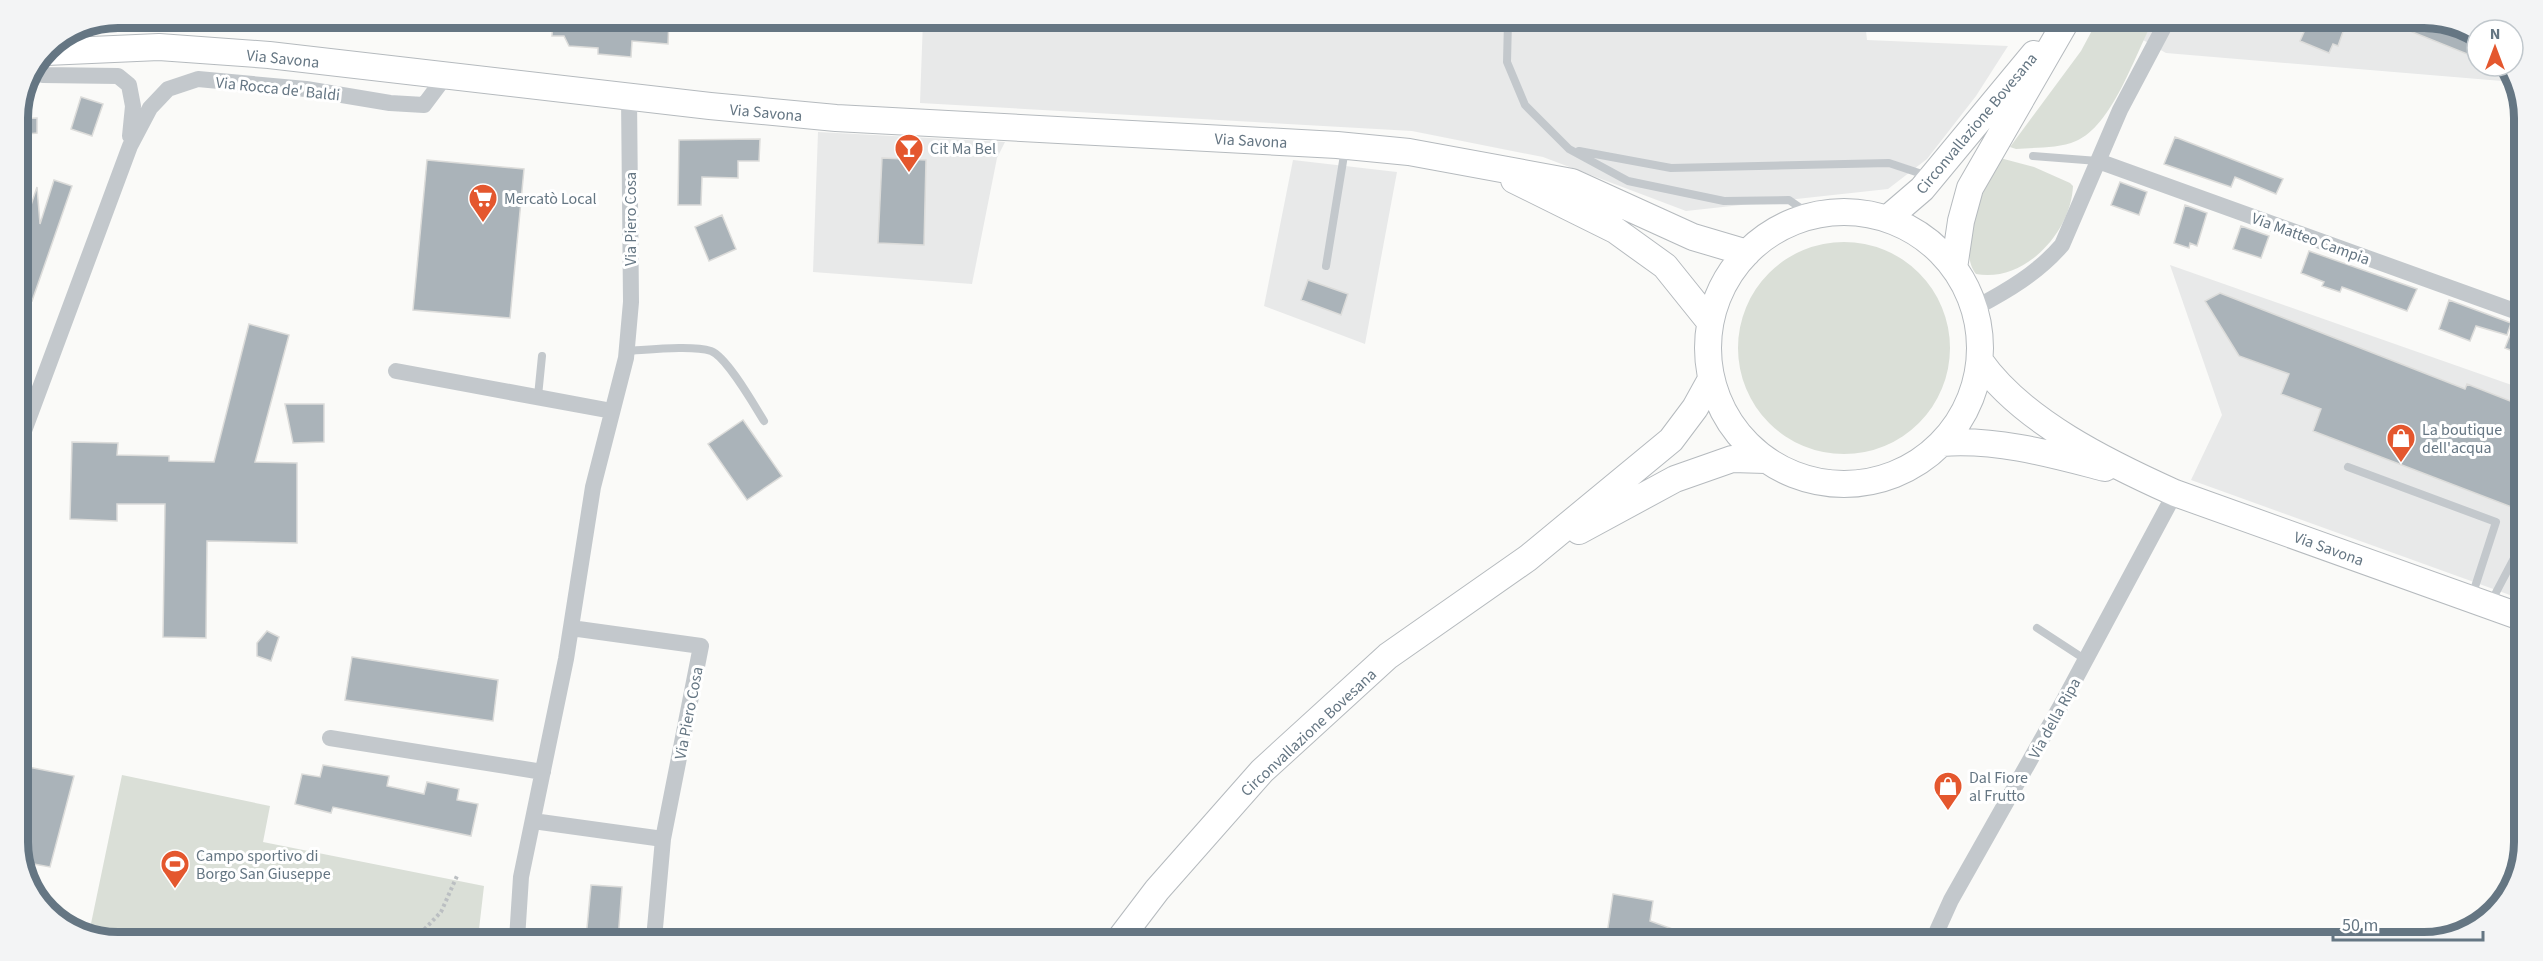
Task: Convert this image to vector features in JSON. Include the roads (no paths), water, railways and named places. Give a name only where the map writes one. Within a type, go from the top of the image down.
[{"type":"main road","name":"Circonvallazione Bovesana","points":[[1887,219],[1922,189],[1931,177],[2003,109],[2059,28]]},
{"type":"main road","name":"Via Savona","points":[[60,51],[159,47],[269,55],[446,77],[836,118],[1345,145],[1409,152],[1572,182],[1693,237],[1747,253]]},
{"type":"main road","name":"Circonvallazione Bovesana","points":[[1954,268],[1961,221],[1971,188],[2003,109]]},
{"type":"main road","name":"Via Savona","points":[[1487,166],[1615,230],[1665,266],[1710,322]]},
{"type":"main road","points":[[1850,212],[1887,219],[1925,238],[1954,268],[1975,308],[1980,334],[1980,361],[1974,391],[1961,419],[1942,443],[1922,459],[1900,472],[1866,482],[1832,484],[1797,476],[1766,460],[1742,438],[1722,410],[1711,379],[1707,350],[1710,322],[1718,296],[1730,273],[1747,253],[1777,230],[1812,216],[1850,212]]},
{"type":"main road","name":"Via Savona","points":[[1980,361],[1995,383],[2047,424],[2137,476],[2175,493],[2514,614]]},
{"type":"main road","name":"Circonvallazione Bovesana","points":[[1125,932],[1157,890],[1262,771],[1388,656],[1528,558],[1671,441],[1695,408],[1711,379]]},
{"type":"main road","name":"Via Savona","points":[[1942,443],[1972,441],[2007,444],[2137,476]]},
{"type":"main road","name":"Circonvallazione Bovesana","points":[[1528,558],[1675,479],[1732,459],[1766,460]]},
{"type":"street","points":[[1975,308],[2009,289],[2047,262],[2062,245],[2120,110],[2162,28]]},
{"type":"street","name":"Via Rocca de' Baldi","points":[[41,74],[118,76],[129,85],[133,106],[129,146]]},
{"type":"street","name":"Via Rocca de' Baldi","points":[[28,419],[129,146],[150,108],[168,89],[198,79],[306,89],[424,105],[446,77]]},
{"type":"street","name":"Via Piero Cosa","points":[[517,932],[521,877],[571,628],[593,487],[626,351],[631,302],[629,97]]},
{"type":"street","name":"Via Matteo Campia","points":[[2098,161],[2514,311]]},
{"type":"street","points":[[396,371],[612,411]]},
{"type":"street","name":"Via della Ripa","points":[[1937,932],[1951,900],[2086,660],[2175,493]]},
{"type":"street","name":"Via Piero Cosa","points":[[571,628],[701,646],[663,839],[655,932]]},
{"type":"street","points":[[330,738],[543,772]]},
{"type":"street","points":[[532,821],[663,839]]},
{"type":"lane","points":[[1508,28],[1508,62],[1525,105],[1569,149],[1628,181],[1724,201],[1789,200],[1812,216]]},
{"type":"lane","points":[[1326,266],[1345,145]]},
{"type":"lane","points":[[1569,149],[1671,168],[1889,163],[1931,177]]},
{"type":"lane","points":[[2033,156],[2098,161]]},
{"type":"lane","points":[[626,351],[710,351],[721,358],[764,421]]},
{"type":"lane","points":[[538,396],[542,356]]},
{"type":"lane","points":[[2348,467],[2496,522],[2480,602]]},
{"type":"lane","points":[[2480,602],[2514,554]]},
{"type":"lane","points":[[2037,628],[2086,660]]},
{"type":"place","name":"Cit Ma Bel","points":[[909,174]]},
{"type":"place","name":"Mercatò Local","points":[[483,224]]},
{"type":"place","name":"La boutique dell'acqua","points":[[2401,464]]},
{"type":"place","name":"Dal Fiore al Frutto","points":[[1948,812]]},
{"type":"place","name":"Campo sportivo di Borgo San Giuseppe","points":[[175,890]]}]
